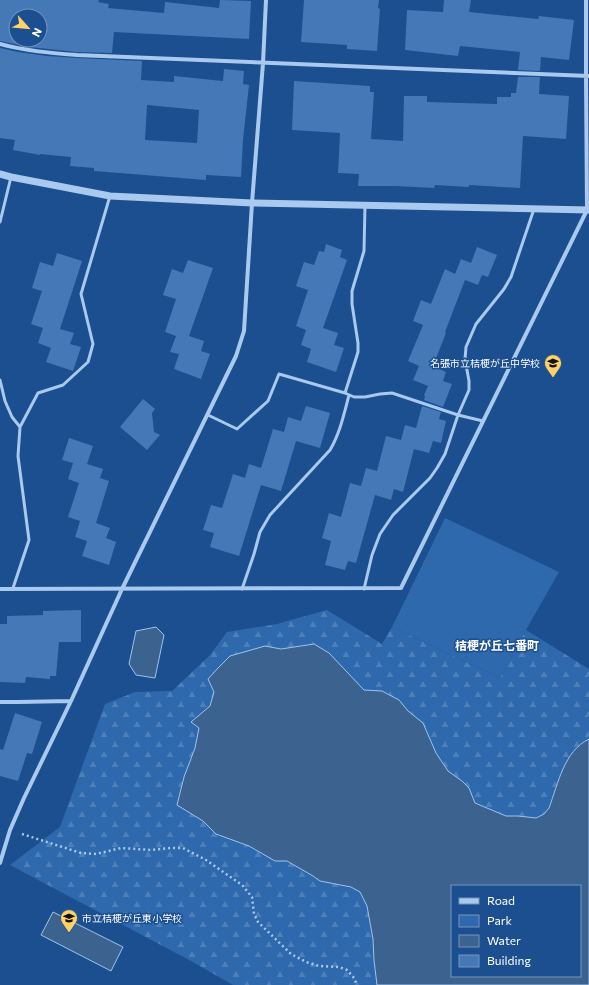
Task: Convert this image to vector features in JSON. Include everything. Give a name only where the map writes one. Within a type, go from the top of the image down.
[{"type":"street","points":[[0,863],[10,830],[24,798],[71,701],[122,589],[236,356],[244,331],[266,0]]},
{"type":"street","points":[[0,589],[401,588],[588,210],[586,0]]},
{"type":"street","points":[[0,44],[49,53],[77,55],[587,76]]},
{"type":"street","points":[[0,174],[110,196],[252,203],[588,210]]},
{"type":"street","points":[[0,702],[71,701]]},
{"type":"lane","points":[[0,222],[11,177]]},
{"type":"lane","points":[[13,588],[29,540],[18,456],[20,427],[38,393],[63,384],[88,362],[93,344],[81,294],[110,196]]},
{"type":"lane","points":[[242,589],[260,532],[270,515],[330,450],[338,434],[358,352],[352,304],[352,291],[364,251],[366,206]]},
{"type":"lane","points":[[364,589],[372,555],[380,534],[393,515],[430,478],[445,454],[458,415],[469,390],[465,360],[466,347],[476,324],[512,277],[534,208]]},
{"type":"lane","points":[[208,415],[237,429],[268,401],[279,374],[354,397],[392,393],[458,415],[483,421]]},
{"type":"lane","points":[[0,380],[5,401],[12,417],[20,427]]},
{"type":"path","points":[[10,830],[81,853],[96,854],[121,848],[151,850],[183,848],[206,860],[242,885],[252,897],[254,914],[258,922],[291,954],[306,962],[319,966],[339,967],[347,970],[354,978],[357,985]]},
{"type":"green space","points":[[445,518],[559,572],[500,678],[392,627]]},
{"type":"green space","points":[[327,610],[382,644],[392,627],[500,678],[526,630],[589,669],[589,985],[233,985],[191,961],[10,865],[60,827],[105,704],[135,692],[172,691],[210,655],[227,632],[277,624]]},
{"type":"water","points":[[156,627],[164,635],[155,678],[136,675],[129,664],[136,631]]},
{"type":"water","points":[[314,644],[329,653],[364,690],[382,691],[399,700],[408,711],[423,723],[436,753],[448,771],[469,788],[475,803],[506,816],[536,818],[544,814],[549,808],[563,769],[573,751],[580,744],[589,739],[589,985],[377,985],[373,939],[367,906],[360,892],[351,887],[320,881],[287,861],[275,861],[249,846],[216,834],[203,821],[177,805],[184,777],[195,748],[199,728],[191,722],[210,706],[214,692],[208,679],[230,656],[265,646],[281,649]]},
{"type":"water","points":[[53,912],[123,947],[111,971],[41,935]]},
{"type":"building","points":[[0,0],[99,0],[98,2],[109,4],[108,8],[164,13],[165,2],[219,8],[220,0],[251,1],[249,39],[114,32],[112,53],[77,52],[39,48],[48,48],[48,8],[8,8],[8,43],[0,41]]},
{"type":"building","points":[[304,0],[379,0],[378,8],[380,9],[377,51],[347,49],[347,45],[301,42]]},
{"type":"building","points":[[444,0],[471,0],[469,12],[538,19],[539,16],[574,20],[569,60],[541,57],[540,71],[518,70],[520,52],[460,46],[458,56],[405,50],[407,10],[443,12]]},
{"type":"building","points":[[0,48],[47,56],[142,61],[141,80],[174,82],[174,76],[223,81],[224,69],[244,71],[243,84],[249,85],[243,140],[241,177],[206,175],[206,180],[94,171],[94,168],[70,166],[71,157],[40,155],[13,150],[15,140],[0,138]],"holes":[[[147,105],[199,110],[197,143],[145,140]]]},
{"type":"building","points":[[518,77],[540,77],[539,94],[569,96],[566,139],[523,136],[520,188],[469,185],[469,187],[435,185],[434,188],[358,186],[359,174],[338,173],[340,133],[292,130],[294,81],[370,86],[370,92],[374,92],[371,139],[403,141],[404,96],[427,96],[427,102],[497,104],[497,97],[511,97],[511,93],[516,93]]},
{"type":"building","points":[[326,244],[342,250],[340,257],[347,260],[323,328],[338,333],[334,345],[344,348],[336,372],[307,362],[311,349],[301,345],[306,330],[296,326],[308,290],[296,286],[304,262],[314,265],[319,251],[324,252]]},
{"type":"building","points":[[477,247],[497,255],[488,277],[482,275],[478,285],[465,280],[445,332],[446,333],[433,366],[446,372],[443,381],[452,384],[443,407],[424,400],[424,395],[428,386],[413,380],[419,366],[408,361],[423,325],[413,321],[421,300],[431,304],[445,269],[455,274],[461,259],[471,263]]},
{"type":"building","points":[[57,253],[82,261],[60,329],[74,333],[70,344],[81,347],[73,371],[46,362],[51,348],[38,343],[43,328],[31,324],[42,291],[32,288],[40,262],[53,266]]},
{"type":"building","points":[[188,260],[213,268],[189,336],[204,341],[201,351],[210,354],[201,379],[174,369],[179,354],[170,352],[176,336],[165,332],[176,299],[163,295],[172,269],[183,273]]},
{"type":"building","points":[[143,399],[155,409],[152,413],[154,432],[160,435],[147,450],[120,427]]},
{"type":"building","points":[[306,406],[330,413],[320,448],[296,441],[281,491],[261,485],[239,556],[210,547],[214,533],[203,530],[211,505],[222,508],[233,474],[245,478],[249,464],[261,468],[273,429],[284,432],[288,417],[301,421]]},
{"type":"building","points":[[422,406],[441,412],[439,419],[446,421],[441,443],[433,441],[429,453],[414,449],[403,492],[394,489],[391,500],[375,495],[356,563],[348,561],[345,570],[325,565],[331,541],[322,538],[329,513],[341,517],[350,483],[361,486],[366,468],[377,471],[386,436],[401,440],[405,425],[416,428]]},
{"type":"building","points":[[69,438],[93,446],[87,464],[103,469],[100,478],[109,481],[96,523],[110,528],[106,538],[116,542],[109,565],[82,556],[87,541],[75,537],[80,521],[68,517],[79,483],[68,479],[73,463],[62,460]]},
{"type":"building","points":[[81,610],[81,642],[59,642],[56,676],[50,676],[50,679],[26,677],[25,683],[0,682],[0,624],[7,624],[7,616],[43,615],[43,611]]},
{"type":"building","points":[[15,713],[42,722],[32,754],[27,753],[18,781],[0,776],[0,749],[3,750]]},
{"type":"place","name":"名張市立桔梗が丘中学校","points":[[553,378]]},
{"type":"place","name":"市立桔梗が丘東小学校","points":[[69,933]]},
{"type":"district","name":"桔梗が丘七番町","points":[[497,646]]}]
